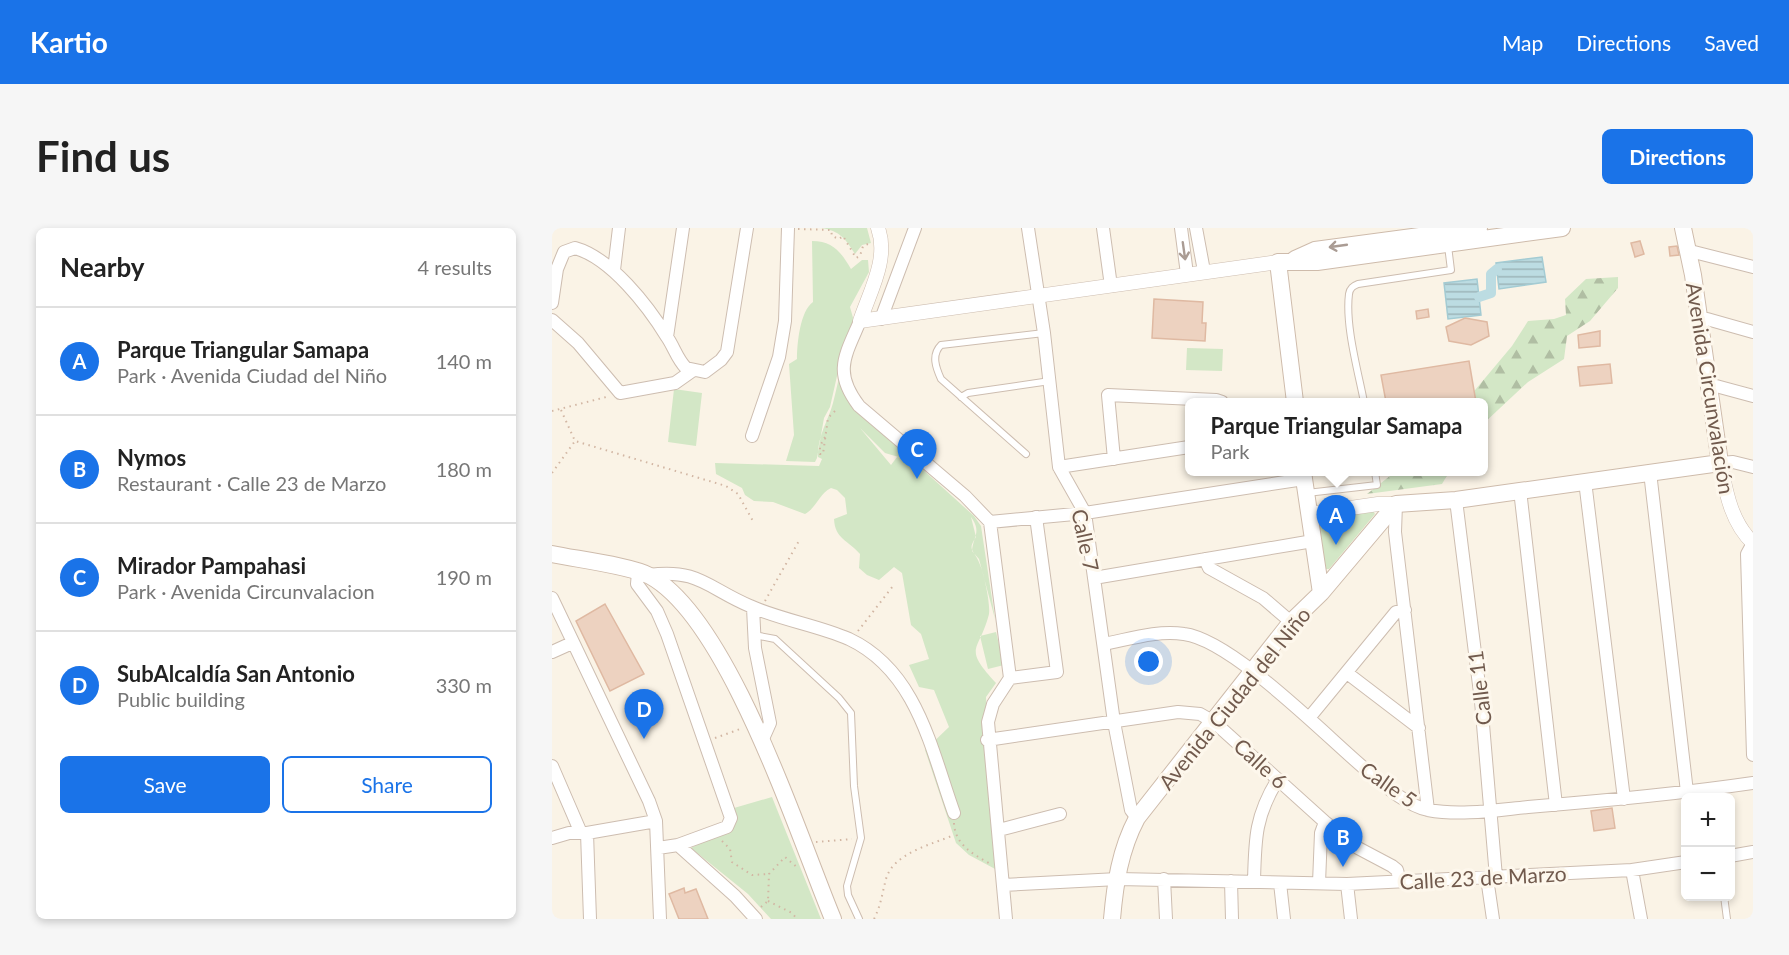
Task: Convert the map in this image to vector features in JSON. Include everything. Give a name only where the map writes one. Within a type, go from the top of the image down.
[{"type":"main road","points":[[1295,398],[1285,261],[1315,250],[1479,228]]},
{"type":"main road","points":[[1389,240],[1448,245],[1562,228]]},
{"type":"main road","name":"Avenida Circunvalación","points":[[1683,228],[1700,319],[1720,463]]},
{"type":"main road","points":[[1321,593],[1396,504],[1456,500],[1720,463]]},
{"type":"main road","name":"Avenida Ciudad del Niño","points":[[1112,919],[1124,847],[1137,818],[1292,622],[1321,593],[1304,481]]},
{"type":"main road","points":[[552,554],[643,574],[666,587],[705,632],[762,741],[832,919]]},
{"type":"street","points":[[614,270],[619,228]]},
{"type":"street","points":[[667,337],[683,228]]},
{"type":"street","points":[[552,320],[578,343],[620,393],[675,383],[692,371],[710,369],[727,352],[747,228]]},
{"type":"street","points":[[881,319],[915,228]]},
{"type":"street","name":"Calle 7","points":[[1028,228],[1044,333],[1059,467],[1085,513],[1113,722],[1131,810],[1137,818]]},
{"type":"street","points":[[1102,228],[1111,286]]},
{"type":"street","points":[[1181,228],[1187,274]]},
{"type":"street","points":[[1196,228],[1204,271]]},
{"type":"street","points":[[752,436],[779,357],[785,321],[788,229]]},
{"type":"street","points":[[880,234],[880,265],[842,364],[848,391],[859,406],[964,496],[990,522],[1011,678],[993,704],[988,722],[987,740],[999,830],[1006,919]]},
{"type":"street","points":[[552,303],[560,258],[569,249],[575,248],[590,253],[614,270],[667,337],[680,362],[692,371]]},
{"type":"street","points":[[1686,250],[1753,267]]},
{"type":"street","points":[[860,321],[1285,261]]},
{"type":"street","points":[[1700,319],[1753,332]]},
{"type":"street","points":[[1708,387],[1716,386],[1753,396]]},
{"type":"street","points":[[1114,459],[1108,395],[1185,399]]},
{"type":"street","points":[[1059,467],[1185,448]]},
{"type":"street","points":[[1720,463],[1733,462],[1753,467]]},
{"type":"street","name":"Avenida Circunvalación","points":[[1720,463],[1729,503],[1737,522],[1753,543]]},
{"type":"street","points":[[1650,472],[1687,792]]},
{"type":"street","points":[[990,522],[1085,513],[1304,481]]},
{"type":"street","points":[[1585,481],[1624,799]]},
{"type":"street","points":[[1520,490],[1556,805]]},
{"type":"street","name":"Calle 11","points":[[1456,500],[1492,810],[1491,878]]},
{"type":"street","points":[[1309,514],[1378,504],[1396,504],[1395,532],[1428,810]]},
{"type":"street","points":[[1011,678],[1057,672],[1036,517]]},
{"type":"street","points":[[1094,578],[1313,541]]},
{"type":"street","points":[[1753,543],[1747,554],[1753,755]]},
{"type":"street","points":[[1205,560],[1209,568],[1263,598],[1292,622]]},
{"type":"street","points":[[658,848],[678,845],[727,827],[731,818],[667,634],[657,611],[637,584],[643,574],[668,573],[700,578],[756,608],[851,640],[888,666],[908,690],[917,709],[954,813]]},
{"type":"street","points":[[552,598],[650,801],[656,821],[660,919]]},
{"type":"street","points":[[756,608],[753,634],[770,723],[762,741]]},
{"type":"street","points":[[1309,718],[1396,612],[1405,610]]},
{"type":"street","name":"Calle 5","points":[[1104,644],[1150,634],[1185,634],[1198,637],[1222,650],[1252,672],[1309,718],[1383,785],[1428,810],[1492,810],[1556,805],[1753,783]]},
{"type":"street","points":[[552,652],[572,643]]},
{"type":"street","points":[[1347,673],[1419,729]]},
{"type":"street","points":[[745,707],[759,707],[766,701]]},
{"type":"street","name":"Calle 6","points":[[987,740],[1189,711],[1200,714],[1214,722],[1325,822],[1358,848],[1397,870],[1400,881]]},
{"type":"street","points":[[552,766],[584,833],[590,919]]},
{"type":"street","points":[[1254,882],[1258,819],[1264,802],[1278,779]]},
{"type":"street","points":[[999,830],[1060,814]]},
{"type":"street","points":[[552,838],[569,833],[584,833],[656,821]]},
{"type":"street","points":[[1319,884],[1321,832],[1325,822]]},
{"type":"street","points":[[678,845],[735,896],[756,919]]},
{"type":"street","points":[[1735,855],[1753,852]]},
{"type":"street","name":"Calle 23 de Marzo","points":[[1003,885],[1118,879],[1347,884],[1632,870],[1681,863]]},
{"type":"street","points":[[1632,870],[1641,919]]},
{"type":"street","points":[[1491,878],[1493,919]]},
{"type":"street","points":[[1164,879],[1166,919]]},
{"type":"street","points":[[1231,881],[1232,919]]},
{"type":"street","points":[[1280,883],[1284,919]]},
{"type":"street","points":[[1347,884],[1351,919]]},
{"type":"lane","points":[[1363,398],[1350,321],[1349,292],[1358,284],[1451,270],[1448,245]]},
{"type":"lane","points":[[1026,454],[941,379],[936,368],[935,356],[941,345],[1044,333]]},
{"type":"lane","points":[[961,397],[968,393],[1050,381]]},
{"type":"lane","points":[[1304,481],[1377,485],[1376,476]]},
{"type":"lane","points":[[753,634],[775,639],[839,698],[851,713],[854,786],[861,838],[848,886],[848,895],[859,919]]},
{"type":"lane","points":[[1725,901],[1727,919]]},
{"type":"path","points":[[788,229],[831,230],[832,236],[839,239],[843,236],[856,258],[861,256],[863,246],[869,244],[870,249],[880,234]]},
{"type":"path","points":[[552,411],[620,393]]},
{"type":"path","points":[[561,410],[575,441],[726,486],[738,494],[754,523]]},
{"type":"path","points":[[825,437],[820,446],[820,454],[824,452],[828,418],[836,410]]},
{"type":"path","points":[[552,473],[575,441]]},
{"type":"path","points":[[756,608],[800,539]]},
{"type":"path","points":[[851,640],[893,586]]},
{"type":"path","points":[[704,742],[741,729]]},
{"type":"path","points":[[712,833],[728,846],[732,862],[752,875],[769,874]]},
{"type":"path","points":[[874,919],[880,907],[889,872],[904,857],[954,835],[963,846],[993,865]]},
{"type":"path","points":[[810,843],[861,838]]},
{"type":"path","points":[[797,919],[792,913],[768,901],[769,874],[785,857],[799,870]]},
{"type":"green space","points":[[821,228],[867,228],[871,243],[862,245],[855,254],[841,236]]},
{"type":"green space","points":[[812,241],[831,245],[844,257],[851,269],[862,260],[868,260],[869,272],[850,307],[855,325],[842,354],[830,407],[824,418],[817,458],[815,462],[786,461],[794,435],[789,364],[797,359],[802,320],[813,302]]},
{"type":"green space","points":[[1618,277],[1618,288],[1590,321],[1567,336],[1564,359],[1528,382],[1488,419],[1488,398],[1468,398],[1512,346],[1528,321],[1554,319],[1566,315],[1565,299],[1586,279]]},
{"type":"green space","points":[[853,336],[849,392],[877,428],[974,516],[981,526],[995,619],[985,580],[989,614],[976,649],[976,655],[996,683],[986,697],[989,775],[997,870],[969,855],[956,843],[925,750],[949,727],[934,690],[919,687],[909,665],[929,659],[921,634],[911,625],[902,573],[894,567],[879,580],[867,575],[859,568],[860,554],[840,535],[835,526],[834,519],[847,514],[845,498],[837,490],[831,488],[827,491],[805,514],[773,502],[754,501],[745,495],[742,488],[716,474],[715,463],[819,466],[822,459],[818,457],[819,443]],"holes":[[[860,428],[885,453],[902,458],[897,457],[891,465]],[[971,517],[976,527],[976,536]]]},
{"type":"green space","points":[[1187,348],[1223,349],[1222,371],[1186,370]]},
{"type":"green space","points":[[674,389],[702,393],[696,446],[668,442]]},
{"type":"green space","points":[[1390,476],[1447,476],[1442,484],[1367,494]]},
{"type":"green space","points":[[1373,511],[1375,514],[1329,569],[1325,569],[1319,521],[1321,517]]},
{"type":"green space","points":[[996,632],[1004,665],[988,669],[980,636]]},
{"type":"green space","points":[[772,797],[821,919],[771,919],[748,894],[691,848],[713,836],[734,808]]},
{"type":"water","points":[[1542,257],[1546,282],[1499,289],[1496,263]]},
{"type":"water","points":[[1477,279],[1481,315],[1448,319],[1444,283]]},
{"type":"building","points":[[1640,241],[1644,254],[1635,257],[1631,243]]},
{"type":"building","points":[[1677,246],[1679,255],[1670,256],[1669,247]]},
{"type":"building","points":[[1154,299],[1203,302],[1202,323],[1206,323],[1205,341],[1152,338]]},
{"type":"building","points":[[1428,309],[1429,317],[1417,319],[1416,311]]},
{"type":"building","points":[[1465,318],[1487,322],[1489,336],[1471,345],[1449,341],[1446,327]]},
{"type":"building","points":[[1600,331],[1600,346],[1579,348],[1578,335]]},
{"type":"building","points":[[1469,361],[1475,398],[1385,398],[1381,375]]},
{"type":"building","points":[[1610,364],[1612,383],[1580,386],[1578,367]]},
{"type":"building","points":[[605,604],[644,674],[610,691],[576,621]]},
{"type":"building","points":[[1612,808],[1615,828],[1594,831],[1591,811]]},
{"type":"building","points":[[684,888],[685,893],[696,889],[708,919],[679,919],[669,894]]},
{"type":"waterway","points":[[1479,297],[1491,293],[1491,274],[1497,269]]},
{"type":"place","name":"Mirador Pampahasi","points":[[917,479]]},
{"type":"place","name":"Parque Triangular Samapa","points":[[1336,545]]},
{"type":"place","name":"SubAlcaldía San Antonio","points":[[644,739]]},
{"type":"place","name":"Nymos","points":[[1343,867]]}]
